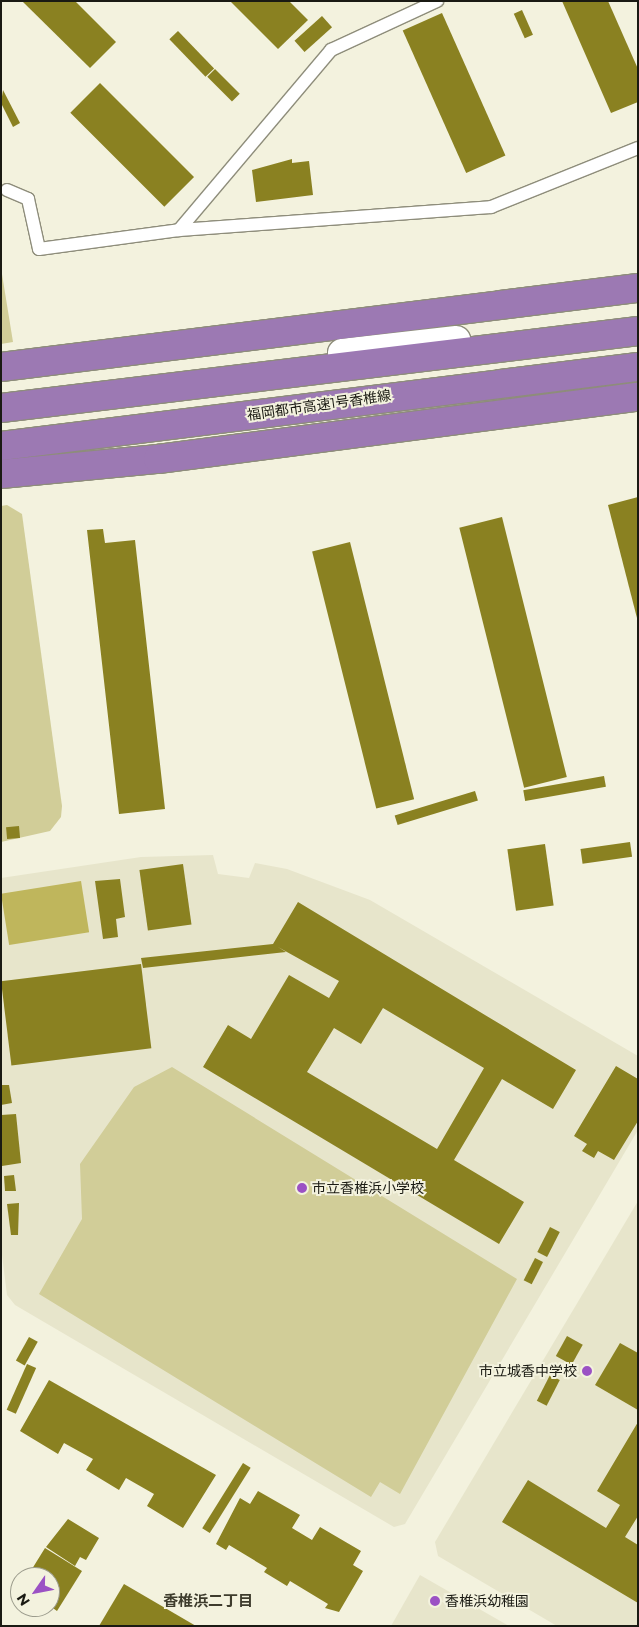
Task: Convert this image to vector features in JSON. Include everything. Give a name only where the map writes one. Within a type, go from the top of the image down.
[{"type":"highway","points":[[1,366],[638,288]]},
{"type":"highway","points":[[1,408],[638,331]]},
{"type":"highway","name":"福岡都市高速1号香椎線","points":[[1,446],[638,366]]},
{"type":"highway","points":[[1,474],[158,459],[638,397]]},
{"type":"street","points":[[1,398],[406,345],[638,322]]},
{"type":"street","points":[[1,438],[638,366]]},
{"type":"lane","points":[[179,230],[331,50],[437,1]]},
{"type":"lane","points":[[7,190],[28,199],[39,249],[179,230],[491,207],[638,148]]},
{"type":"shaded area","points":[[1,268],[13,342],[1,344]]},
{"type":"shaded area","points":[[7,505],[22,514],[62,806],[61,817],[50,831],[1,842],[1,506]]},
{"type":"shaded area","name":"市立香椎浜小学校","points":[[213,855],[218,874],[249,878],[255,863],[287,869],[370,900],[638,1056],[638,1130],[405,1524],[394,1527],[15,1305],[7,1295],[1,1247],[1,878],[141,857]]},
{"type":"shaded area","points":[[81,881],[89,932],[9,945],[1,894]]},
{"type":"shaded area","points":[[172,1067],[517,1279],[400,1494],[380,1482],[371,1497],[39,1294],[82,1219],[80,1164],[134,1087]]},
{"type":"shaded area","name":"市立城香中学校","points":[[638,1201],[638,1626],[557,1626],[438,1556],[435,1542]]},
{"type":"shaded area","name":"香椎浜幼稚園","points":[[420,1575],[509,1626],[391,1626]]},
{"type":"building","points":[[22,1],[75,1],[116,42],[90,68]]},
{"type":"building","points":[[230,1],[289,1],[308,20],[278,49]]},
{"type":"building","points":[[562,1],[608,1],[638,69],[638,102],[611,113]]},
{"type":"building","points":[[522,10],[533,35],[525,38],[514,14]]},
{"type":"building","points":[[442,13],[505,156],[466,173],[403,30]]},
{"type":"building","points":[[322,16],[332,27],[305,52],[295,41]]},
{"type":"building","points":[[178,31],[214,68],[205,77],[169,39]]},
{"type":"building","points":[[215,69],[240,94],[232,102],[207,77]]},
{"type":"building","points":[[100,83],[194,177],[164,207],[70,113]]},
{"type":"building","points":[[3,90],[20,123],[13,127],[1,103]]},
{"type":"building","points":[[292,159],[292,163],[309,161],[313,195],[256,202],[252,170]]},
{"type":"building","points":[[638,497],[638,618],[637,618],[608,505]]},
{"type":"building","points":[[502,517],[567,777],[524,788],[459,528]]},
{"type":"building","points":[[103,529],[105,543],[135,540],[165,809],[119,814],[87,530]]},
{"type":"building","points":[[350,542],[414,799],[376,809],[312,551]]},
{"type":"building","points":[[604,776],[606,787],[525,801],[523,790]]},
{"type":"building","points":[[475,791],[478,801],[398,825],[395,816]]},
{"type":"building","points":[[19,826],[20,838],[7,839],[6,827]]},
{"type":"building","points":[[630,842],[632,857],[583,864],[580,849]]},
{"type":"building","points":[[545,844],[554,905],[516,911],[507,849]]},
{"type":"building","points":[[183,864],[191,924],[148,931],[139,870]]},
{"type":"building","points":[[120,879],[125,917],[116,919],[118,937],[103,939],[95,881]]},
{"type":"building","points":[[298,902],[576,1070],[553,1109],[502,1079],[454,1160],[524,1202],[499,1244],[203,1067],[228,1025],[251,1039],[289,975],[329,998],[339,981],[278,947],[286,952],[143,968],[141,958],[273,944]],"holes":[[[383,1008],[484,1068],[437,1149],[307,1072],[334,1028],[361,1044]]]},
{"type":"building","points":[[141,964],[151,1048],[11,1066],[1,981]]},
{"type":"building","points":[[616,1066],[638,1079],[638,1121],[614,1160],[598,1151],[594,1158],[582,1151],[587,1144],[574,1136]]},
{"type":"building","points":[[1,1085],[9,1085],[12,1103],[1,1105]]},
{"type":"building","points":[[16,1114],[21,1163],[2,1166],[1,1115]]},
{"type":"building","points":[[14,1175],[16,1191],[5,1191],[4,1176]]},
{"type":"building","points":[[19,1203],[18,1235],[11,1235],[7,1204]]},
{"type":"building","points":[[550,1227],[560,1232],[547,1257],[537,1252]]},
{"type":"building","points":[[535,1258],[543,1262],[532,1284],[524,1280]]},
{"type":"building","points":[[567,1336],[583,1345],[572,1365],[556,1356]]},
{"type":"building","points":[[29,1337],[38,1342],[25,1365],[16,1361]]},
{"type":"building","points":[[620,1343],[638,1353],[638,1410],[595,1385]]},
{"type":"building","points":[[27,1364],[36,1368],[16,1414],[7,1410]]},
{"type":"building","points":[[550,1375],[560,1380],[547,1406],[537,1401]]},
{"type":"building","points":[[49,1380],[216,1475],[183,1528],[147,1506],[154,1494],[126,1478],[119,1490],[86,1470],[93,1459],[64,1443],[58,1454],[20,1431]]},
{"type":"building","points":[[638,1422],[638,1516],[625,1537],[638,1545],[638,1603],[502,1522],[528,1480],[606,1528],[620,1505],[597,1491]]},
{"type":"building","points":[[243,1463],[251,1468],[210,1533],[202,1528]]},
{"type":"building","points":[[258,1491],[300,1515],[292,1528],[312,1540],[320,1527],[361,1551],[353,1565],[363,1571],[339,1612],[325,1608],[328,1604],[290,1581],[287,1586],[264,1572],[267,1568],[229,1545],[226,1550],[216,1544],[240,1498],[250,1504]]},
{"type":"building","points":[[68,1519],[99,1538],[86,1560],[80,1557],[75,1566],[46,1547]]},
{"type":"building","points":[[45,1548],[82,1571],[60,1606],[60,1567],[33,1567]]},
{"type":"building","points":[[124,1584],[196,1626],[99,1626]]},
{"type":"place","name":"市立香椎浜小学校","points":[[302,1188]]},
{"type":"place","name":"市立城香中学校","points":[[587,1371]]},
{"type":"place","name":"香椎浜幼稚園","points":[[435,1601]]},
{"type":"district","name":"香椎浜二丁目","points":[[208,1601]]}]
